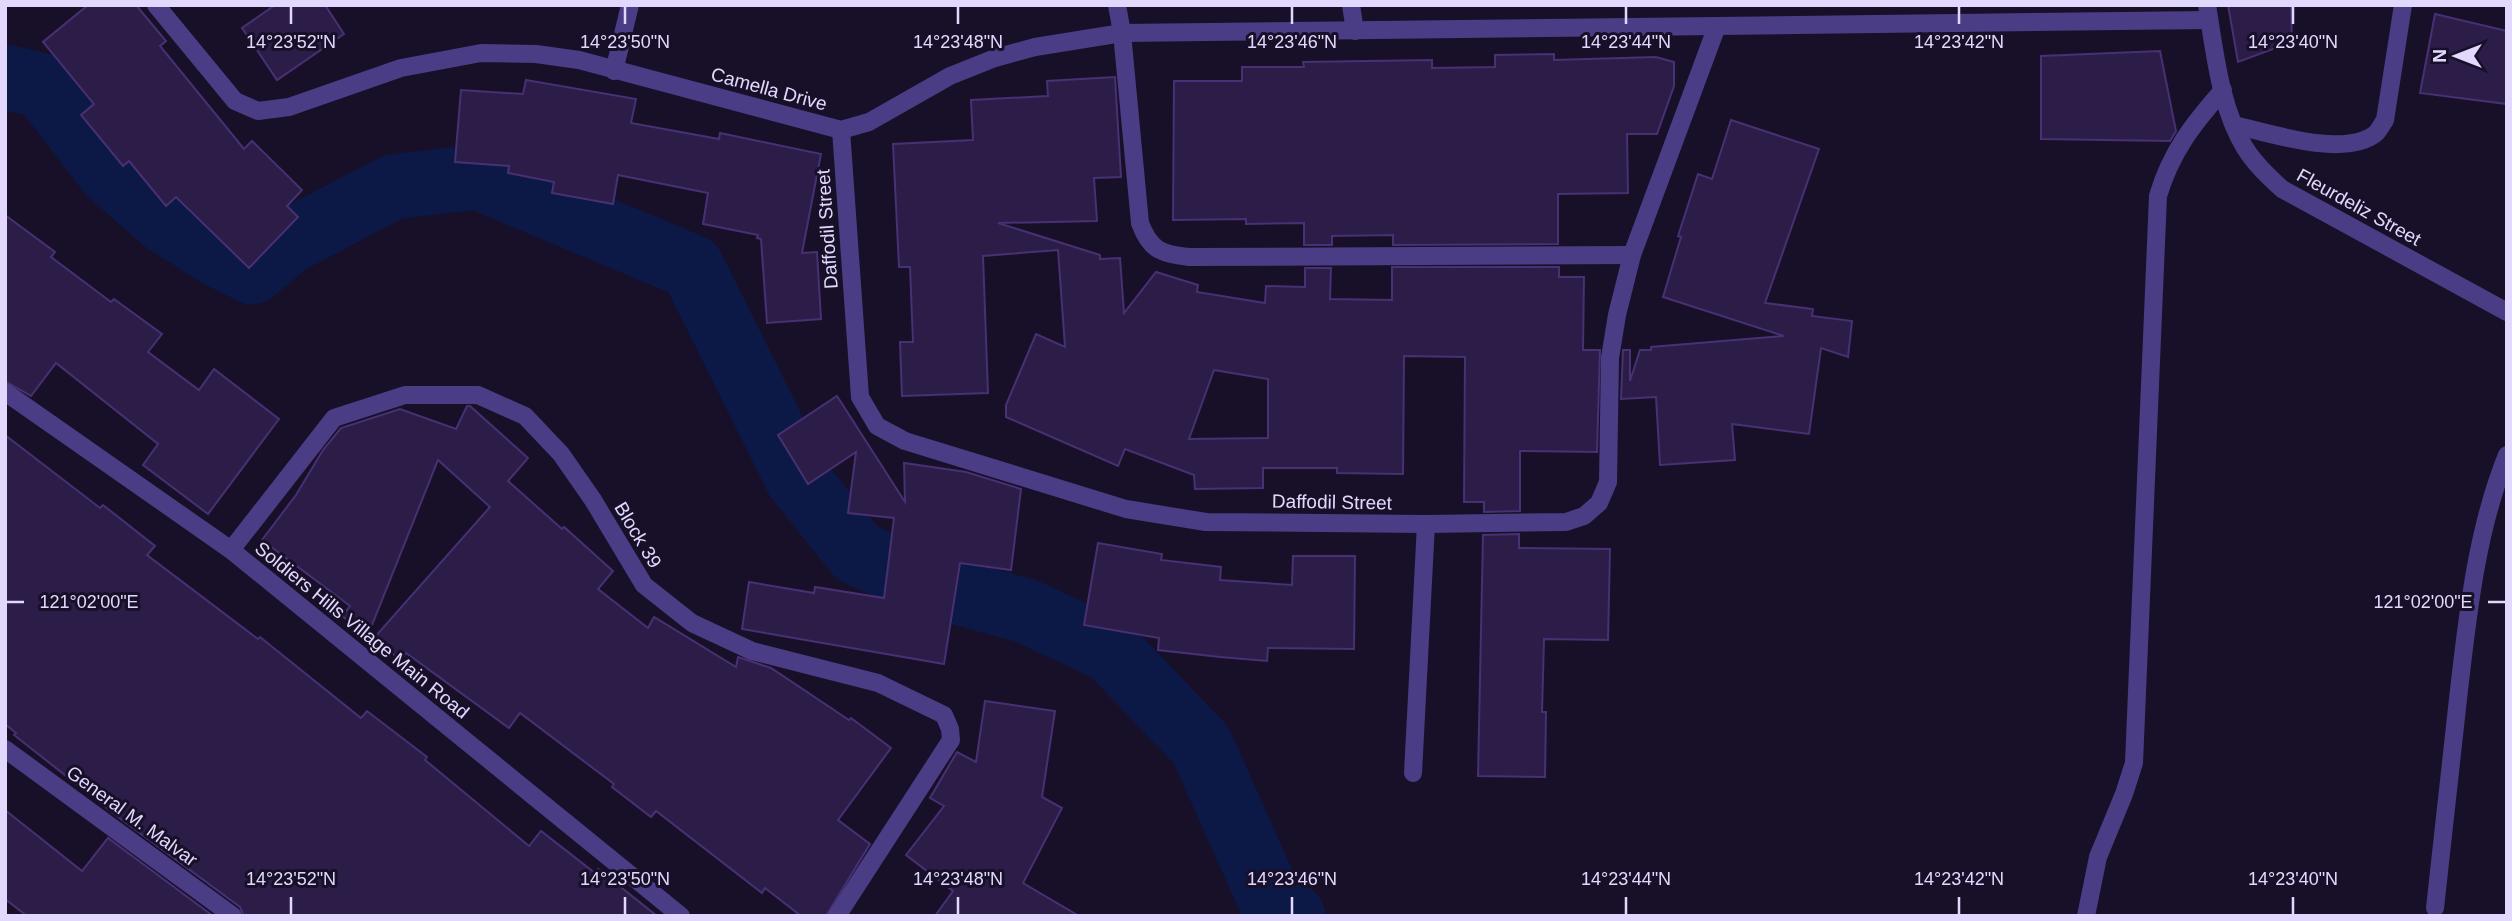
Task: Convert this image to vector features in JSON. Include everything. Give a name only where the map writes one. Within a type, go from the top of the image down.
[{"type":"street","name":"Camella Drive","points":[[156,5],[235,101],[258,111],[289,107],[401,68],[481,53],[536,54],[579,60],[841,130],[869,122],[950,76],[995,58],[1035,47],[1122,33],[1717,26],[2208,13]]},
{"type":"street","points":[[614,71],[630,5]]},
{"type":"street","points":[[1117,5],[1140,223],[1146,238],[1160,251],[1189,257],[1632,255]]},
{"type":"street","points":[[1351,5],[1355,31]]},
{"type":"street","points":[[2234,125],[2336,144],[2355,142],[2375,134],[2385,120],[2403,5]]},
{"type":"street","name":"Fleurdeliz Street","points":[[2208,13],[2223,90],[2234,125],[2245,149],[2261,170],[2282,189],[2507,312]]},
{"type":"street","name":"Daffodil Street","points":[[841,130],[860,397],[877,426],[905,441],[1126,509],[1206,522],[1566,522],[1584,516],[1599,503],[1608,482],[1610,358],[1617,315],[1632,255],[1717,26]]},
{"type":"street","points":[[2086,916],[2098,857],[2134,763],[2158,196],[2164,176],[2185,134],[2223,90]]},
{"type":"street","name":"Soldiers Hills Village Main Road","points":[[5,392],[231,550],[681,916]]},
{"type":"street","name":"Block 39","points":[[231,550],[334,418],[405,395],[478,395],[525,416],[569,466],[593,500],[644,585],[692,623],[752,652],[878,683],[944,715],[951,740],[837,916]]},
{"type":"street","points":[[2435,908],[2466,633],[2482,539],[2507,455]]},
{"type":"street","points":[[1413,773],[1426,524]]},
{"type":"street","name":"General M. Malvar","points":[[5,749],[233,916]]},
{"type":"building","points":[[88,5],[136,5],[166,41],[160,46],[244,149],[252,141],[302,190],[287,206],[298,217],[249,268],[176,197],[166,206],[129,161],[123,166],[81,115],[94,104],[43,42]]},
{"type":"building","points":[[275,5],[325,5],[344,34],[277,80],[242,28]]},
{"type":"building","points":[[2228,5],[2291,5],[2292,42],[2238,62]]},
{"type":"building","points":[[2435,14],[2507,31],[2507,104],[2420,93]]},
{"type":"building","points":[[2160,51],[2176,131],[2170,141],[2041,139],[2041,56]]},
{"type":"building","points":[[1554,54],[1554,60],[1656,57],[1674,62],[1674,86],[1657,134],[1627,134],[1628,193],[1558,194],[1558,244],[1393,245],[1393,235],[1332,236],[1332,245],[1304,245],[1304,223],[1246,224],[1246,219],[1173,220],[1174,81],[1242,81],[1242,67],[1304,67],[1303,62],[1432,60],[1432,68],[1495,67],[1495,55]]},
{"type":"building","points":[[1115,77],[1121,177],[1094,178],[1097,221],[998,223],[1100,255],[1100,259],[1120,258],[1124,313],[1156,272],[1198,285],[1197,292],[1265,303],[1266,286],[1305,287],[1305,268],[1331,268],[1330,299],[1392,300],[1392,267],[1559,267],[1559,277],[1584,277],[1583,350],[1600,350],[1597,452],[1520,451],[1520,511],[1484,512],[1484,502],[1464,502],[1465,357],[1404,356],[1403,474],[1337,473],[1337,468],[1263,468],[1263,488],[1195,489],[1194,475],[1125,449],[1118,466],[1006,417],[1006,405],[1036,334],[1065,347],[1058,250],[983,256],[988,393],[902,396],[900,342],[913,342],[910,267],[899,267],[893,144],[973,140],[971,100],[1048,96],[1047,81]],"holes":[[[1214,370],[1268,379],[1268,438],[1189,439]]]},
{"type":"building","points":[[526,80],[636,99],[631,123],[719,139],[720,133],[821,154],[802,253],[817,252],[821,319],[767,323],[761,239],[757,238],[758,235],[703,224],[708,193],[618,175],[613,204],[552,193],[554,182],[508,173],[509,166],[455,162],[461,90],[523,94]]},
{"type":"building","points":[[1731,120],[1819,149],[1765,303],[1813,309],[1812,316],[1852,321],[1848,357],[1821,348],[1809,434],[1732,424],[1735,460],[1660,465],[1656,397],[1621,399],[1623,350],[1630,350],[1630,381],[1640,350],[1784,336],[1663,297],[1681,237],[1678,236],[1698,174],[1712,179]]},
{"type":"building","points":[[5,215],[55,252],[51,257],[111,302],[114,299],[162,334],[148,352],[199,390],[214,369],[279,419],[208,514],[143,465],[158,444],[56,363],[31,396],[5,381]]},
{"type":"building","points":[[837,396],[905,502],[904,463],[966,472],[1021,489],[1011,570],[960,563],[944,664],[742,629],[749,582],[814,593],[815,587],[884,598],[894,518],[848,513],[856,452],[808,484],[778,435]]},
{"type":"building","points":[[467,406],[528,458],[508,481],[613,571],[598,589],[648,628],[654,617],[736,667],[738,657],[771,668],[849,720],[851,718],[891,748],[838,820],[870,844],[826,916],[801,916],[765,888],[762,893],[656,811],[651,817],[612,787],[614,784],[520,713],[509,728],[406,653],[401,660],[373,639],[490,507],[438,460],[368,635],[342,616],[350,606],[262,540],[341,428],[400,409],[456,429]]},
{"type":"building","points":[[5,435],[100,508],[103,505],[155,546],[147,555],[258,639],[260,637],[361,718],[367,711],[427,757],[425,760],[529,846],[541,831],[595,873],[598,869],[657,916],[244,916],[240,907],[122,820],[14,735],[16,733],[5,724]]},
{"type":"building","points":[[1519,534],[1519,548],[1610,549],[1608,640],[1544,639],[1542,712],[1546,712],[1545,777],[1478,776],[1483,535]]},
{"type":"building","points":[[1098,543],[1162,554],[1161,560],[1221,567],[1220,580],[1292,585],[1293,556],[1355,556],[1354,649],[1268,648],[1267,661],[1220,657],[1158,650],[1159,638],[1084,625]]},
{"type":"building","points":[[985,701],[1055,711],[1042,797],[1062,808],[1023,883],[1079,916],[935,916],[953,891],[906,855],[944,806],[930,798],[957,752],[976,762]]},
{"type":"building","points":[[5,810],[82,871],[108,838],[213,916],[27,916],[5,899]]},
{"type":"waterway","points":[[5,77],[43,86],[110,173],[165,221],[220,256],[252,272],[288,242],[393,187],[477,177],[692,267],[797,478],[857,553],[927,584],[1026,611],[1110,650],[1201,745],[1269,897],[1293,916]]}]
